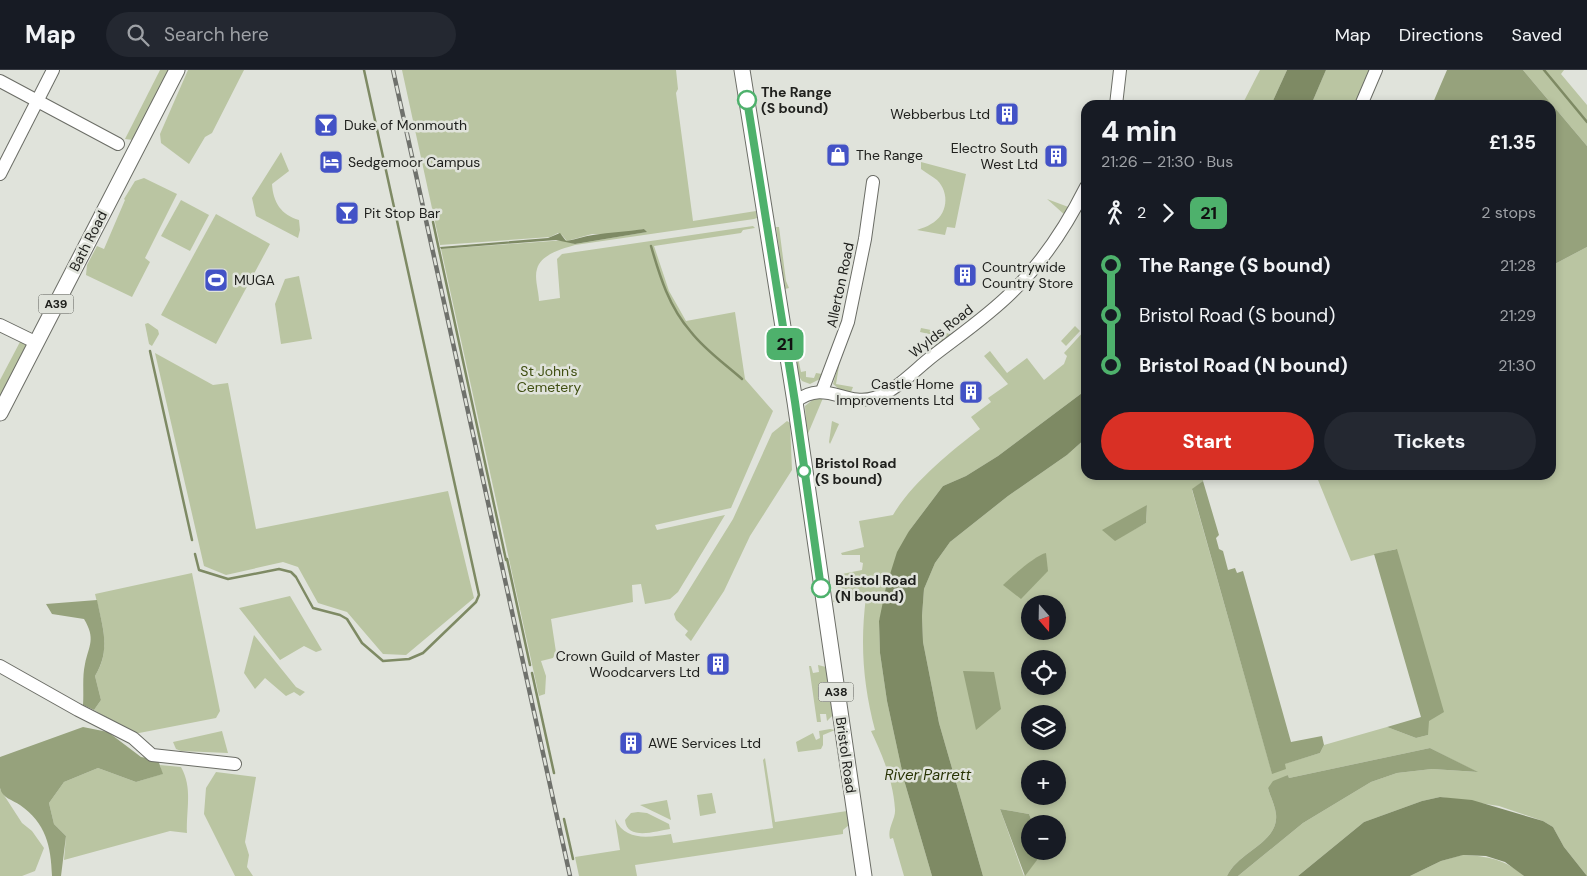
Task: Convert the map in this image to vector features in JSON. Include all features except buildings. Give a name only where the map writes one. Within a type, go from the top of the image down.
[{"type":"main road","name":"Bath Road","points":[[0,413],[177,70]]},
{"type":"main road","name":"Bristol Road","points":[[742,70],[795,402],[864,876]]},
{"type":"street","points":[[0,174],[53,70]]},
{"type":"street","points":[[1117,100],[1120,70]]},
{"type":"street","points":[[1363,100],[1376,70]]},
{"type":"street","points":[[0,80],[118,144]]},
{"type":"street","name":"Allerton Road","points":[[822,391],[848,322],[865,240],[873,182]]},
{"type":"street","name":"Wylds Road","points":[[822,391],[868,400],[881,396],[1000,304],[1021,283],[1057,238],[1081,196]]},
{"type":"street","points":[[0,325],[37,343]]},
{"type":"street","points":[[795,402],[806,394],[822,391]]},
{"type":"street","points":[[0,666],[78,710],[133,738],[152,755],[234,764]]},
{"type":"green space","points":[[160,70],[172,70],[133,140],[125,139]]},
{"type":"green space","points":[[188,70],[244,70],[212,133],[205,137],[189,164],[161,143],[160,134]]},
{"type":"green space","name":"St John's Cemetery","points":[[402,70],[676,70],[678,89],[676,93],[693,221],[756,211],[757,218],[754,219],[575,245],[547,256],[539,264],[536,277],[539,301],[560,298],[557,259],[562,254],[753,226],[755,228],[743,230],[741,233],[654,246],[669,291],[686,321],[735,312],[745,379],[773,411],[731,508],[655,525],[657,530],[725,515],[678,592],[670,599],[645,604],[641,584],[632,585],[633,602],[551,619],[556,652],[553,658],[541,661],[546,676],[545,694],[539,696],[441,249],[566,240],[558,233],[550,237],[440,245]],"holes":[[[644,229],[646,232],[575,244],[567,241],[592,234],[620,234]]]},
{"type":"green space","points":[[1260,70],[1287,70],[1273,100],[1245,100]]},
{"type":"green space","points":[[1326,70],[1371,70],[1357,100],[1313,100]]},
{"type":"green space","points":[[1523,70],[1564,70],[1561,74],[1587,105],[1587,146],[1556,109],[1556,100],[1548,100]]},
{"type":"green space","points":[[281,152],[289,171],[272,184],[274,197],[279,207],[287,215],[299,220],[300,230],[298,238],[256,216],[252,198]]},
{"type":"green space","points":[[921,162],[966,174],[955,228],[947,227],[945,235],[917,230],[937,220],[944,210],[945,204],[944,191],[941,185],[921,169]]},
{"type":"green space","points":[[144,178],[177,194],[145,258],[150,262],[132,297],[86,275],[87,265],[97,246],[104,249],[124,199],[135,181]]},
{"type":"green space","points":[[1047,199],[1071,208],[1066,216]]},
{"type":"green space","points":[[181,200],[209,215],[190,251],[161,236]]},
{"type":"green space","name":"MUGA","points":[[216,214],[270,244],[216,344],[161,315]]},
{"type":"green space","points":[[776,227],[779,227],[786,281],[789,288],[785,289]]},
{"type":"green space","points":[[1587,247],[1587,876],[1564,847],[1553,827],[1543,821],[1499,806],[1440,797],[1422,801],[1364,822],[1298,876],[1238,876],[1303,823],[1371,782],[1397,773],[1432,769],[1477,772],[1430,748],[1289,778],[1288,775],[1268,788],[1276,814],[1275,824],[1271,832],[1265,840],[1233,867],[1227,876],[1024,876],[983,876],[939,723],[923,642],[922,616],[924,589],[935,563],[950,542],[1008,496],[1067,455],[1081,442],[1081,480],[1203,480],[1192,490],[1272,773],[1284,764],[1320,753],[1324,745],[1387,727],[1416,738],[1428,735],[1396,549],[1351,561],[1318,480],[1556,480],[1556,263]],"holes":[[[1147,505],[1146,523],[1115,540]]]},
{"type":"green space","points":[[299,276],[312,339],[281,344],[275,304],[285,279]]},
{"type":"green space","points":[[784,293],[801,372],[806,371],[806,377],[814,378],[816,373],[822,374],[820,379],[810,384],[802,381],[798,375]]},
{"type":"green space","points":[[148,323],[158,330],[159,334],[152,346],[149,344],[145,324]]},
{"type":"green space","points":[[1075,326],[1080,331],[1066,346],[1061,341]]},
{"type":"green space","points":[[921,328],[951,334],[932,350],[943,337],[920,332]]},
{"type":"green space","points":[[1081,334],[1081,394],[998,456],[966,476],[943,486],[909,531],[879,621],[880,653],[887,701],[904,780],[932,876],[904,876],[893,838],[890,839],[889,835],[895,813],[890,779],[871,731],[875,730],[865,680],[863,647],[866,597],[833,602],[842,574],[862,570],[863,563],[860,562],[860,555],[842,555],[841,553],[864,547],[859,521],[893,515],[921,480],[944,458],[980,429],[971,417],[991,402],[988,398],[1008,384],[984,356],[990,351],[1007,373],[1027,358],[1044,380],[1064,364],[1067,356],[1064,353]]},
{"type":"green space","points":[[21,340],[26,344],[26,349],[0,404],[0,380]]},
{"type":"green space","points":[[155,353],[213,385],[228,383],[256,529],[448,491],[474,598],[406,655],[383,654],[347,612],[318,603],[298,567],[283,562],[226,575],[204,566]]},
{"type":"green space","points":[[840,360],[836,384],[853,387],[851,392],[839,389],[833,384]]},
{"type":"green space","points":[[894,397],[874,406],[862,407],[841,404],[841,402]]},
{"type":"green space","points":[[815,398],[823,398],[807,436],[805,406]]},
{"type":"green space","points":[[787,421],[790,423],[792,470],[750,536],[724,591],[691,641],[685,635],[688,631],[676,620],[674,614],[733,519],[772,433]]},
{"type":"green space","points":[[832,421],[839,424],[830,444],[829,442]]},
{"type":"green space","points":[[192,573],[220,711],[216,718],[134,734],[94,710],[101,700],[95,676],[103,656],[104,646],[103,626],[95,594]]},
{"type":"green space","points":[[290,596],[322,650],[316,652],[304,646],[280,660],[239,608]]},
{"type":"green space","points":[[254,635],[296,687],[305,692],[300,696],[294,692],[286,696],[265,678],[255,689],[244,673]]},
{"type":"green space","points":[[818,665],[826,667],[833,715],[827,721],[826,714],[820,714],[821,722],[817,722],[809,666],[811,666],[813,673],[819,672]]},
{"type":"green space","points":[[835,730],[823,735],[821,749],[798,752],[796,742],[813,733],[816,740],[820,738],[819,731]]},
{"type":"green space","points":[[222,731],[228,753],[181,751],[176,749],[173,742]]},
{"type":"green space","points":[[765,758],[775,822],[847,811],[849,825],[843,830],[843,834],[635,865],[637,876],[579,876],[575,857],[620,850],[615,819],[625,831],[632,835],[647,837],[671,834],[673,843],[773,828],[763,760]]},
{"type":"green space","points":[[160,765],[181,767],[185,775],[188,791],[187,833],[170,831],[64,860],[66,836],[54,824],[49,803],[64,782],[98,768],[136,782],[162,774]]},
{"type":"green space","points":[[216,772],[256,777],[245,842],[249,855],[247,867],[253,876],[235,876],[204,814],[206,788]]},
{"type":"green space","points":[[0,789],[22,823],[32,831],[44,848],[35,871],[22,876],[0,876]]},
{"type":"green space","points":[[712,793],[716,813],[700,816],[697,795]]},
{"type":"green space","points":[[667,800],[671,820],[640,805]]},
{"type":"green space","points":[[631,813],[647,813],[669,824],[670,829],[650,833],[631,831],[625,820]]},
{"type":"green space","points":[[1462,855],[1480,856],[1503,862],[1524,876],[1410,876],[1441,861]]},
{"type":"shaded area","points":[[1447,70],[1523,70],[1548,100],[1434,100]]},
{"type":"shaded area","points":[[1556,109],[1587,146],[1587,247],[1556,263]]},
{"type":"shaded area","points":[[1203,481],[1219,535],[1216,538],[1219,549],[1223,551],[1228,570],[1235,568],[1237,573],[1243,571],[1291,742],[1322,736],[1324,745],[1320,753],[1285,764],[1286,769],[1272,774],[1192,489]]},
{"type":"shaded area","points":[[1147,505],[1146,523],[1115,541],[1102,530]]},
{"type":"shaded area","points":[[1397,549],[1444,712],[1429,721],[1428,735],[1416,738],[1387,727],[1421,717],[1374,554]]},
{"type":"shaded area","points":[[1046,553],[1048,571],[1025,595],[1021,595],[1021,599],[1003,585],[1018,571]]},
{"type":"shaded area","points":[[97,600],[103,630],[104,648],[103,657],[95,676],[101,700],[94,710],[83,705],[84,669],[91,637],[88,626],[84,619],[52,614],[46,604]]},
{"type":"shaded area","points":[[963,671],[994,672],[1001,709],[976,730]]},
{"type":"shaded area","points":[[83,727],[108,732],[141,757],[158,760],[163,774],[136,782],[98,768],[64,782],[49,803],[54,824],[66,836],[61,876],[52,876],[48,845],[41,827],[29,812],[5,796],[1,791],[0,757]]},
{"type":"shaded area","points":[[1430,748],[1478,772],[1432,769],[1397,773],[1371,782],[1303,823],[1238,876],[1227,876],[1240,860],[1265,840],[1275,824],[1275,807],[1268,788],[1273,781],[1288,775],[1289,778]]},
{"type":"shaded area","points":[[1000,809],[1029,815],[1021,815],[1021,860],[1037,860],[1025,876]]},
{"type":"water","points":[[1287,70],[1326,70],[1313,100],[1273,100]]},
{"type":"water","points":[[644,229],[647,232],[575,244],[556,240],[441,249],[440,247],[548,238],[560,233],[566,241]]},
{"type":"water","name":"River Parrett","points":[[1081,394],[1081,442],[1067,455],[1008,496],[950,542],[935,563],[924,589],[923,642],[939,723],[983,876],[932,876],[904,780],[887,701],[880,653],[879,621],[886,587],[897,552],[909,531],[943,486],[966,476],[998,456]]},
{"type":"water","points":[[1440,797],[1472,800],[1543,821],[1553,827],[1564,847],[1587,876],[1524,876],[1505,862],[1486,856],[1463,855],[1441,861],[1410,876],[1298,876],[1364,822],[1422,801]]},
{"type":"waterway","points":[[195,554],[199,570],[228,579],[279,569],[291,572],[296,577],[313,608],[340,615],[347,619],[362,643],[383,661],[409,659],[423,653],[476,602],[479,595],[364,70]]},
{"type":"waterway","points":[[1544,70],[1587,122]]},
{"type":"waterway","points":[[433,222],[506,560]]},
{"type":"waterway","points":[[651,246],[666,291],[683,322],[702,345],[742,379]]},
{"type":"waterway","points":[[150,351],[192,540]]},
{"type":"waterway","points":[[507,559],[530,665]]},
{"type":"waterway","points":[[532,673],[554,773]]},
{"type":"waterway","points":[[564,819],[573,859]]},
{"type":"railway","points":[[393,70],[570,876]]},
{"type":"bus line","name":"21","points":[[747,100],[795,402],[821,588]]},
{"type":"place","name":"The Range (S bound)","points":[[747,100]]},
{"type":"place","name":"Webberbus Ltd","points":[[1007,114]]},
{"type":"place","name":"Duke of Monmouth","points":[[326,125]]},
{"type":"place","name":"The Range","points":[[838,155]]},
{"type":"place","name":"Electro South West Ltd","points":[[1056,156]]},
{"type":"place","name":"Sedgemoor Campus","points":[[331,162]]},
{"type":"place","name":"Pit Stop Bar","points":[[347,213]]},
{"type":"place","name":"Countrywide Country Store","points":[[965,275]]},
{"type":"place","name":"MUGA","points":[[216,280]]},
{"type":"place","name":"Castle Home Improvements Ltd","points":[[971,392]]},
{"type":"place","name":"Bristol Road (S bound)","points":[[804,471]]},
{"type":"place","name":"Bristol Road (N bound)","points":[[821,588]]},
{"type":"place","name":"Crown Guild of Master Woodcarvers Ltd","points":[[718,664]]},
{"type":"place","name":"AWE Services Ltd","points":[[631,743]]}]
